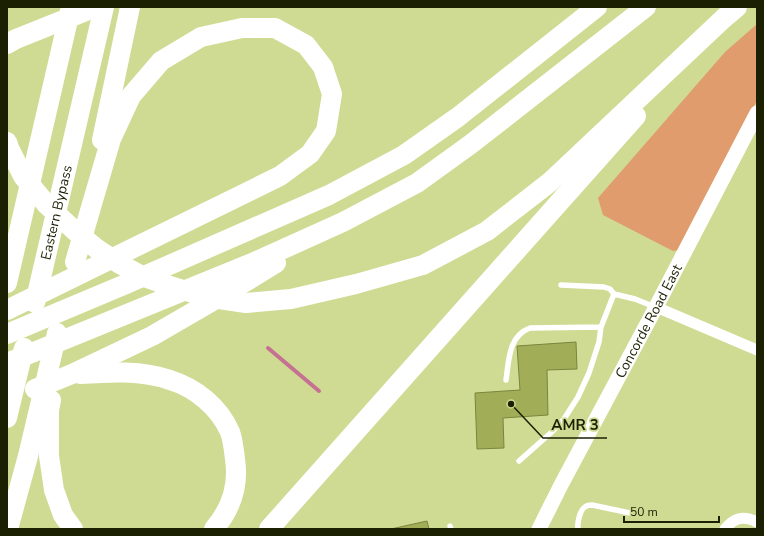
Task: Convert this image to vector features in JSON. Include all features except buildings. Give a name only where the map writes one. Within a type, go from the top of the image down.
[{"type":"highway","points":[[7,283],[70,7]]},
{"type":"highway","points":[[11,42],[96,7]]},
{"type":"highway","name":"Eastern Bypass","points":[[7,418],[46,260],[104,7]]},
{"type":"highway","points":[[75,262],[130,7]]},
{"type":"highway","points":[[7,334],[126,284],[328,195],[404,155],[458,117],[597,7]]},
{"type":"highway","points":[[7,363],[252,263],[343,222],[417,183],[471,144],[646,7]]},
{"type":"highway","points":[[7,142],[23,176],[47,206],[97,249],[120,264],[149,278],[206,298],[246,303],[291,299],[356,284],[423,265],[487,231],[550,182],[730,12]]},
{"type":"highway","points":[[269,529],[730,12]]},
{"type":"highway","points":[[7,310],[113,258],[280,176],[310,154],[326,131],[332,94],[323,67],[306,45],[275,28],[242,28],[201,37],[161,61],[131,96],[111,139],[75,262],[66,295],[28,456],[8,529]]},
{"type":"highway","points":[[7,399],[72,374],[104,365],[343,222]]},
{"type":"highway","points":[[66,295],[49,410],[49,456],[54,490],[63,515],[73,529]]},
{"type":"highway","points":[[104,365],[130,373],[151,375],[170,380],[190,389],[205,399],[219,413],[230,433],[237,469],[236,482],[231,499],[222,519],[214,529]]},
{"type":"main road","name":"Concorde Road East","points":[[540,529],[561,485],[757,113]]},
{"type":"street","points":[[656,307],[756,350]]},
{"type":"street","points":[[724,529],[730,522],[737,519],[751,519],[757,522]]},
{"type":"lane","points":[[561,285],[604,286],[610,289],[614,294],[635,298],[656,307]]},
{"type":"lane","points":[[519,461],[554,430],[564,419],[578,397],[589,373],[599,342],[601,327],[614,294]]},
{"type":"lane","points":[[506,380],[510,352],[513,344],[516,338],[525,330],[530,328],[601,327]]},
{"type":"lane","points":[[578,529],[578,522],[584,508],[587,505],[630,513]]},
{"type":"shaded area","points":[[757,24],[757,100],[690,248],[673,251],[603,215],[598,198],[725,52]]},
{"type":"waterway","points":[[268,348],[319,391]]},
{"type":"place","name":"AMR 3","points":[[511,404]]}]
